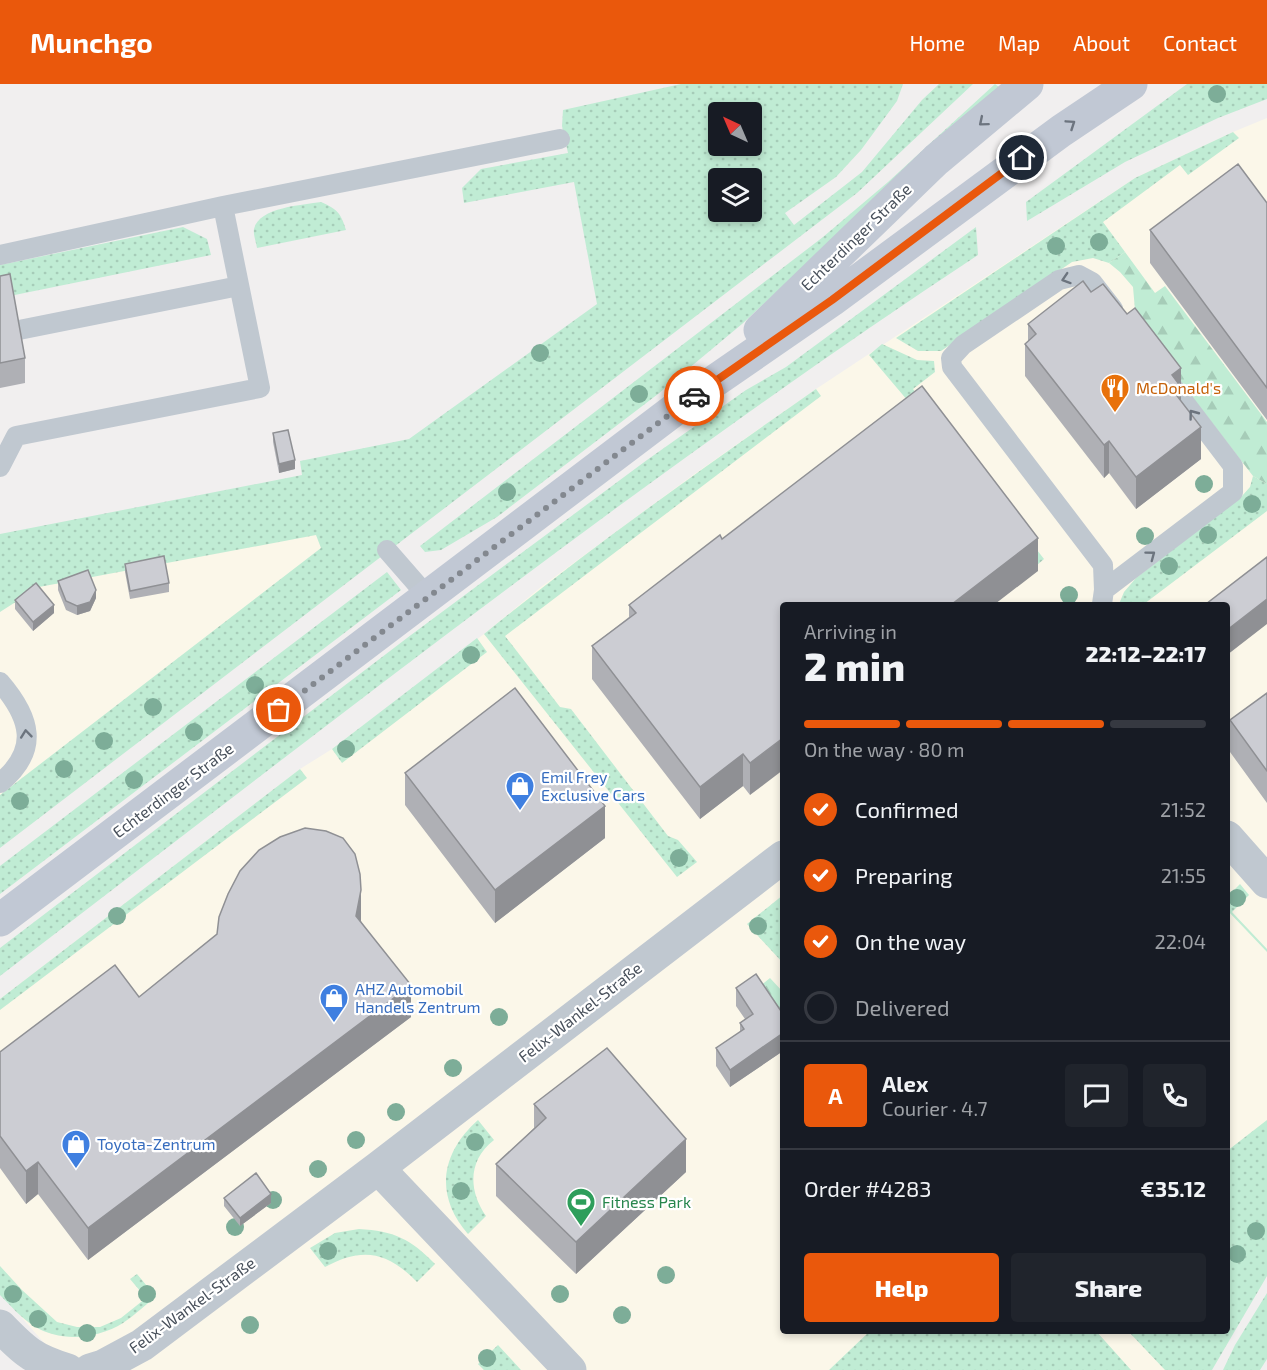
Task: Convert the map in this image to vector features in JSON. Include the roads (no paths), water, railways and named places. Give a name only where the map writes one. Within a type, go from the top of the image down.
[{"type":"main road","name":"Echterdinger Straße","points":[[690,398],[918,176],[1027,84]]},
{"type":"main road","name":"Echterdinger Straße","points":[[0,920],[690,398],[832,300],[1061,131],[1131,84]]},
{"type":"street","points":[[1230,840],[1267,882]]},
{"type":"street","name":"Felix-Wankel-Straße","points":[[90,1370],[103,1366],[142,1345],[378,1168],[780,859]]},
{"type":"street","points":[[378,1168],[570,1370]]},
{"type":"street","points":[[10,1336],[43,1363],[68,1370]]},
{"type":"lane","points":[[0,255],[223,206],[560,139]]},
{"type":"lane","points":[[0,467],[16,436],[260,388],[223,206]]},
{"type":"lane","points":[[1103,598],[1103,565],[951,367],[951,358],[963,345],[1059,280],[1078,275],[1092,282],[1128,328]]},
{"type":"lane","points":[[19,330],[239,286]]},
{"type":"lane","points":[[1103,598],[1233,492],[1233,466],[1156,365]]},
{"type":"lane","points":[[387,550],[428,597]]},
{"type":"lane","points":[[0,682],[21,713],[27,731],[27,746],[18,765],[0,783]]},
{"type":"place","name":"McDonald's","points":[[1115,414]]},
{"type":"place","name":"Emil Frey Exclusive Cars","points":[[520,812]]},
{"type":"place","name":"AHZ Automobil Handels Zentrum","points":[[334,1024]]},
{"type":"place","name":"Toyota-Zentrum","points":[[76,1170]]},
{"type":"place","name":"Fitness Park","points":[[581,1228]]}]
